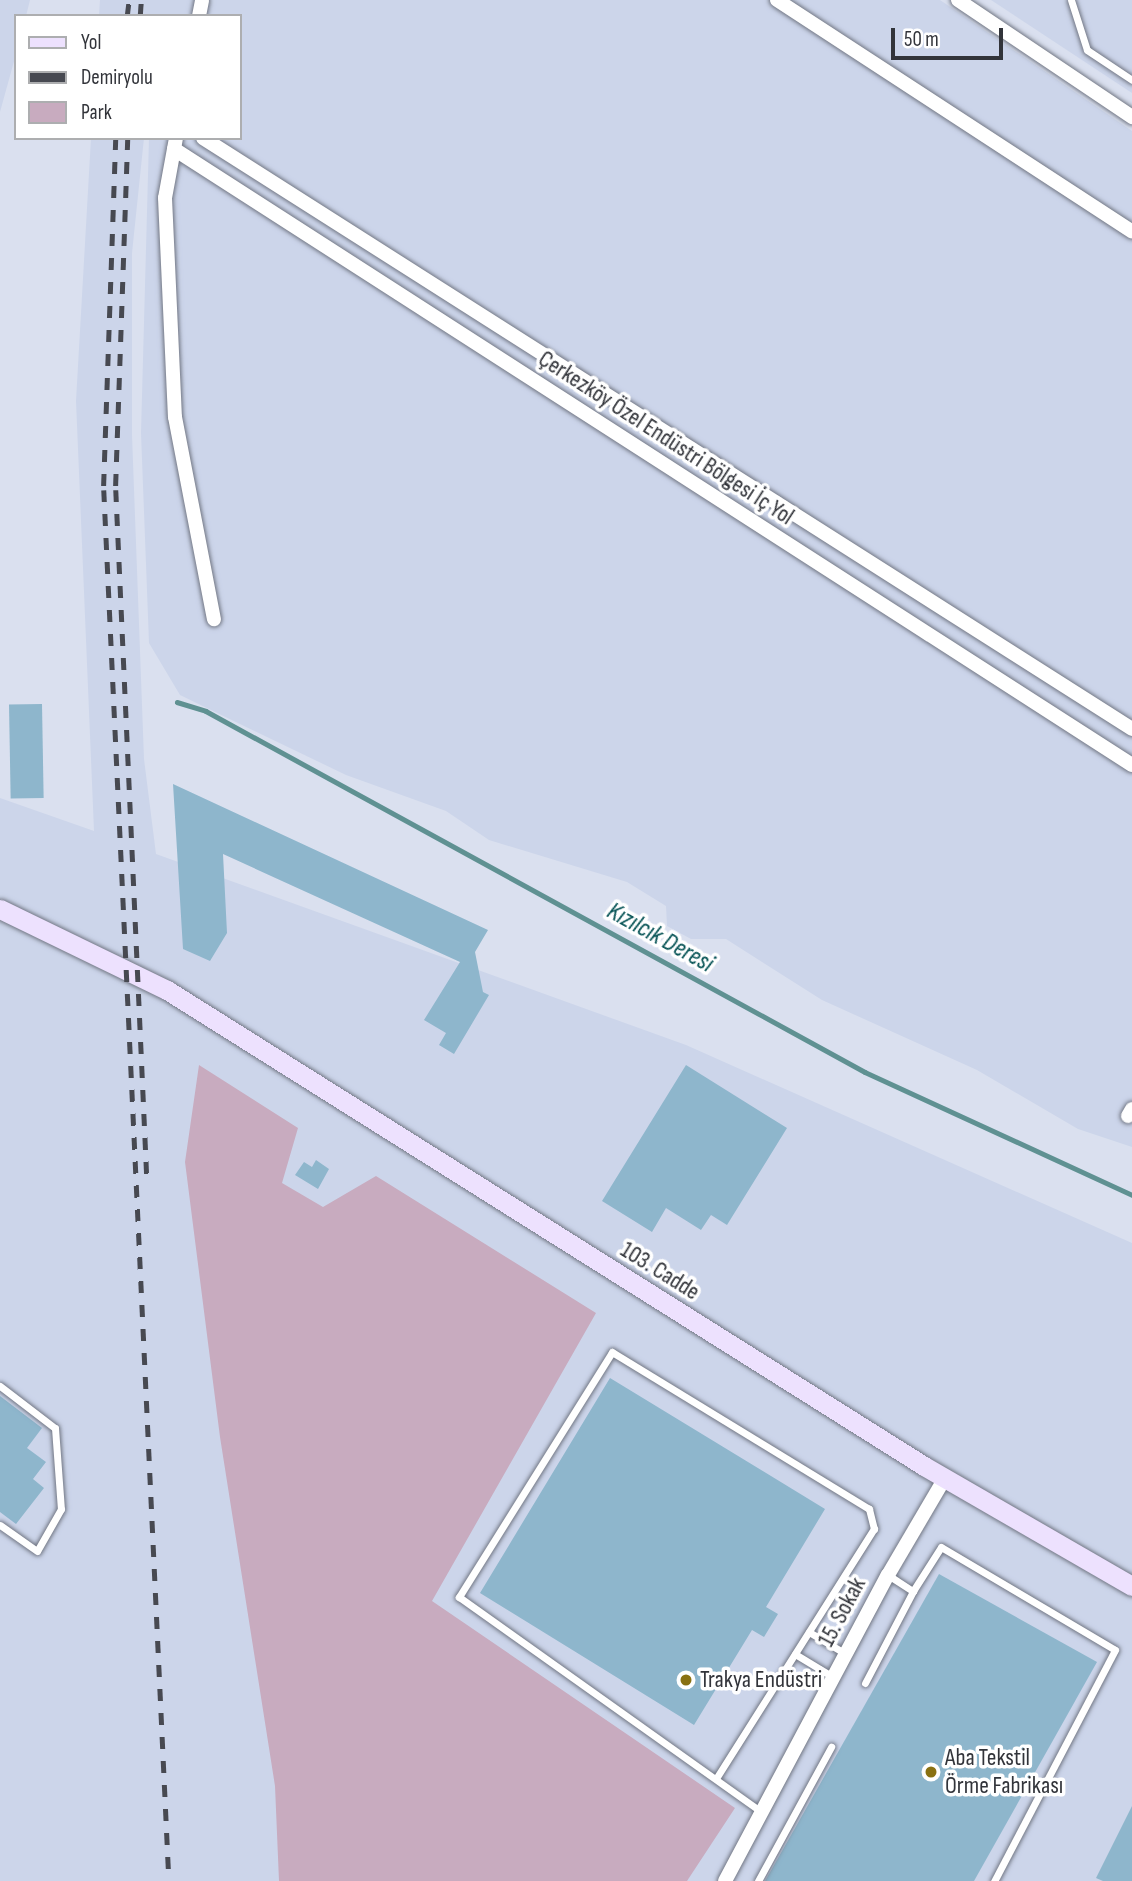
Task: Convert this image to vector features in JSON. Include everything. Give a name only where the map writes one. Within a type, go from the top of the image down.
[{"type":"street","points":[[777,0],[1132,231]]},
{"type":"street","points":[[958,0],[1132,117]]},
{"type":"street","name":"Çerkezköy Özel Endüstri Bölgesi İç Yol","points":[[207,140],[1132,729]]},
{"type":"street","name":"Çerkezköy Özel Endüstri Bölgesi İç Yol","points":[[215,620],[175,417],[165,198],[175,144],[1132,765]]},
{"type":"street","name":"103. Cadde","points":[[0,909],[167,990],[946,1478],[1132,1586]]},
{"type":"street","name":"15. Sokak","points":[[725,1881],[888,1575],[946,1478]]},
{"type":"lane","points":[[1071,0],[1087,50],[1132,80]]},
{"type":"lane","points":[[717,1777],[874,1529],[869,1509],[612,1352],[459,1597],[717,1777],[762,1812]]},
{"type":"lane","points":[[0,1386],[55,1428],[61,1509],[37,1550],[0,1525]]},
{"type":"lane","points":[[864,1683],[913,1591],[941,1548],[1115,1650],[994,1881]]},
{"type":"lane","points":[[888,1575],[913,1591]]},
{"type":"lane","points":[[809,1632],[846,1654]]},
{"type":"lane","points":[[794,1654],[834,1677]]},
{"type":"lane","points":[[758,1881],[831,1747]]},
{"type":"shaded area","points":[[0,0],[30,0],[26,14],[14,14],[14,61],[0,112]]},
{"type":"shaded area","points":[[100,0],[940,0],[1132,131],[1132,1147],[1078,1129],[977,1070],[822,1000],[726,939],[691,939],[667,926],[666,906],[627,882],[489,840],[446,811],[346,775],[180,695],[149,643],[141,433],[149,140],[242,140],[242,14],[99,14]]},
{"type":"shaded area","points":[[991,0],[1132,0],[1132,93]]},
{"type":"shaded area","points":[[91,140],[144,140],[132,253],[132,435],[144,759],[156,854],[686,1045],[1132,1243],[1132,1881],[0,1881],[0,798],[94,831],[76,401]]},
{"type":"green space","points":[[199,1065],[298,1128],[282,1183],[323,1207],[376,1176],[596,1313],[432,1601],[735,1808],[687,1881],[279,1881],[275,1786],[220,1437],[185,1162]]},
{"type":"building","points":[[42,704],[44,798],[11,799],[9,705]]},
{"type":"building","points":[[173,784],[488,930],[475,952],[483,992],[489,995],[454,1054],[439,1045],[446,1033],[424,1020],[460,962],[223,854],[227,933],[210,961],[183,949]]},
{"type":"building","points":[[686,1065],[787,1128],[727,1225],[711,1215],[701,1230],[666,1208],[652,1232],[602,1201]]},
{"type":"building","points":[[316,1160],[329,1169],[318,1189],[295,1175],[304,1162],[312,1167]]},
{"type":"building","points":[[610,1378],[825,1509],[766,1607],[778,1614],[764,1637],[752,1630],[694,1725],[480,1593]]},
{"type":"building","points":[[0,1396],[42,1428],[27,1448],[46,1462],[33,1479],[44,1488],[16,1524],[0,1512]]},
{"type":"building","name":"Aba Tekstil Örme Fabrikası","points":[[939,1574],[1097,1662],[974,1881],[765,1881]]},
{"type":"building","points":[[1132,1806],[1132,1881],[1103,1881],[1096,1878]]},
{"type":"waterway","name":"Kızılcık Deresi","points":[[177,702],[206,711],[865,1072],[1132,1195]]},
{"type":"railway","points":[[127,14],[129,0]]},
{"type":"railway","points":[[140,14],[141,0]]},
{"type":"railway","points":[[116,140],[104,490],[169,1881]]},
{"type":"railway","points":[[128,140],[116,490],[147,1178]]},
{"type":"place","name":"Trakya Endüstri","points":[[686,1680]]},
{"type":"place","name":"Aba Tekstil Örme Fabrikası","points":[[931,1772]]}]
